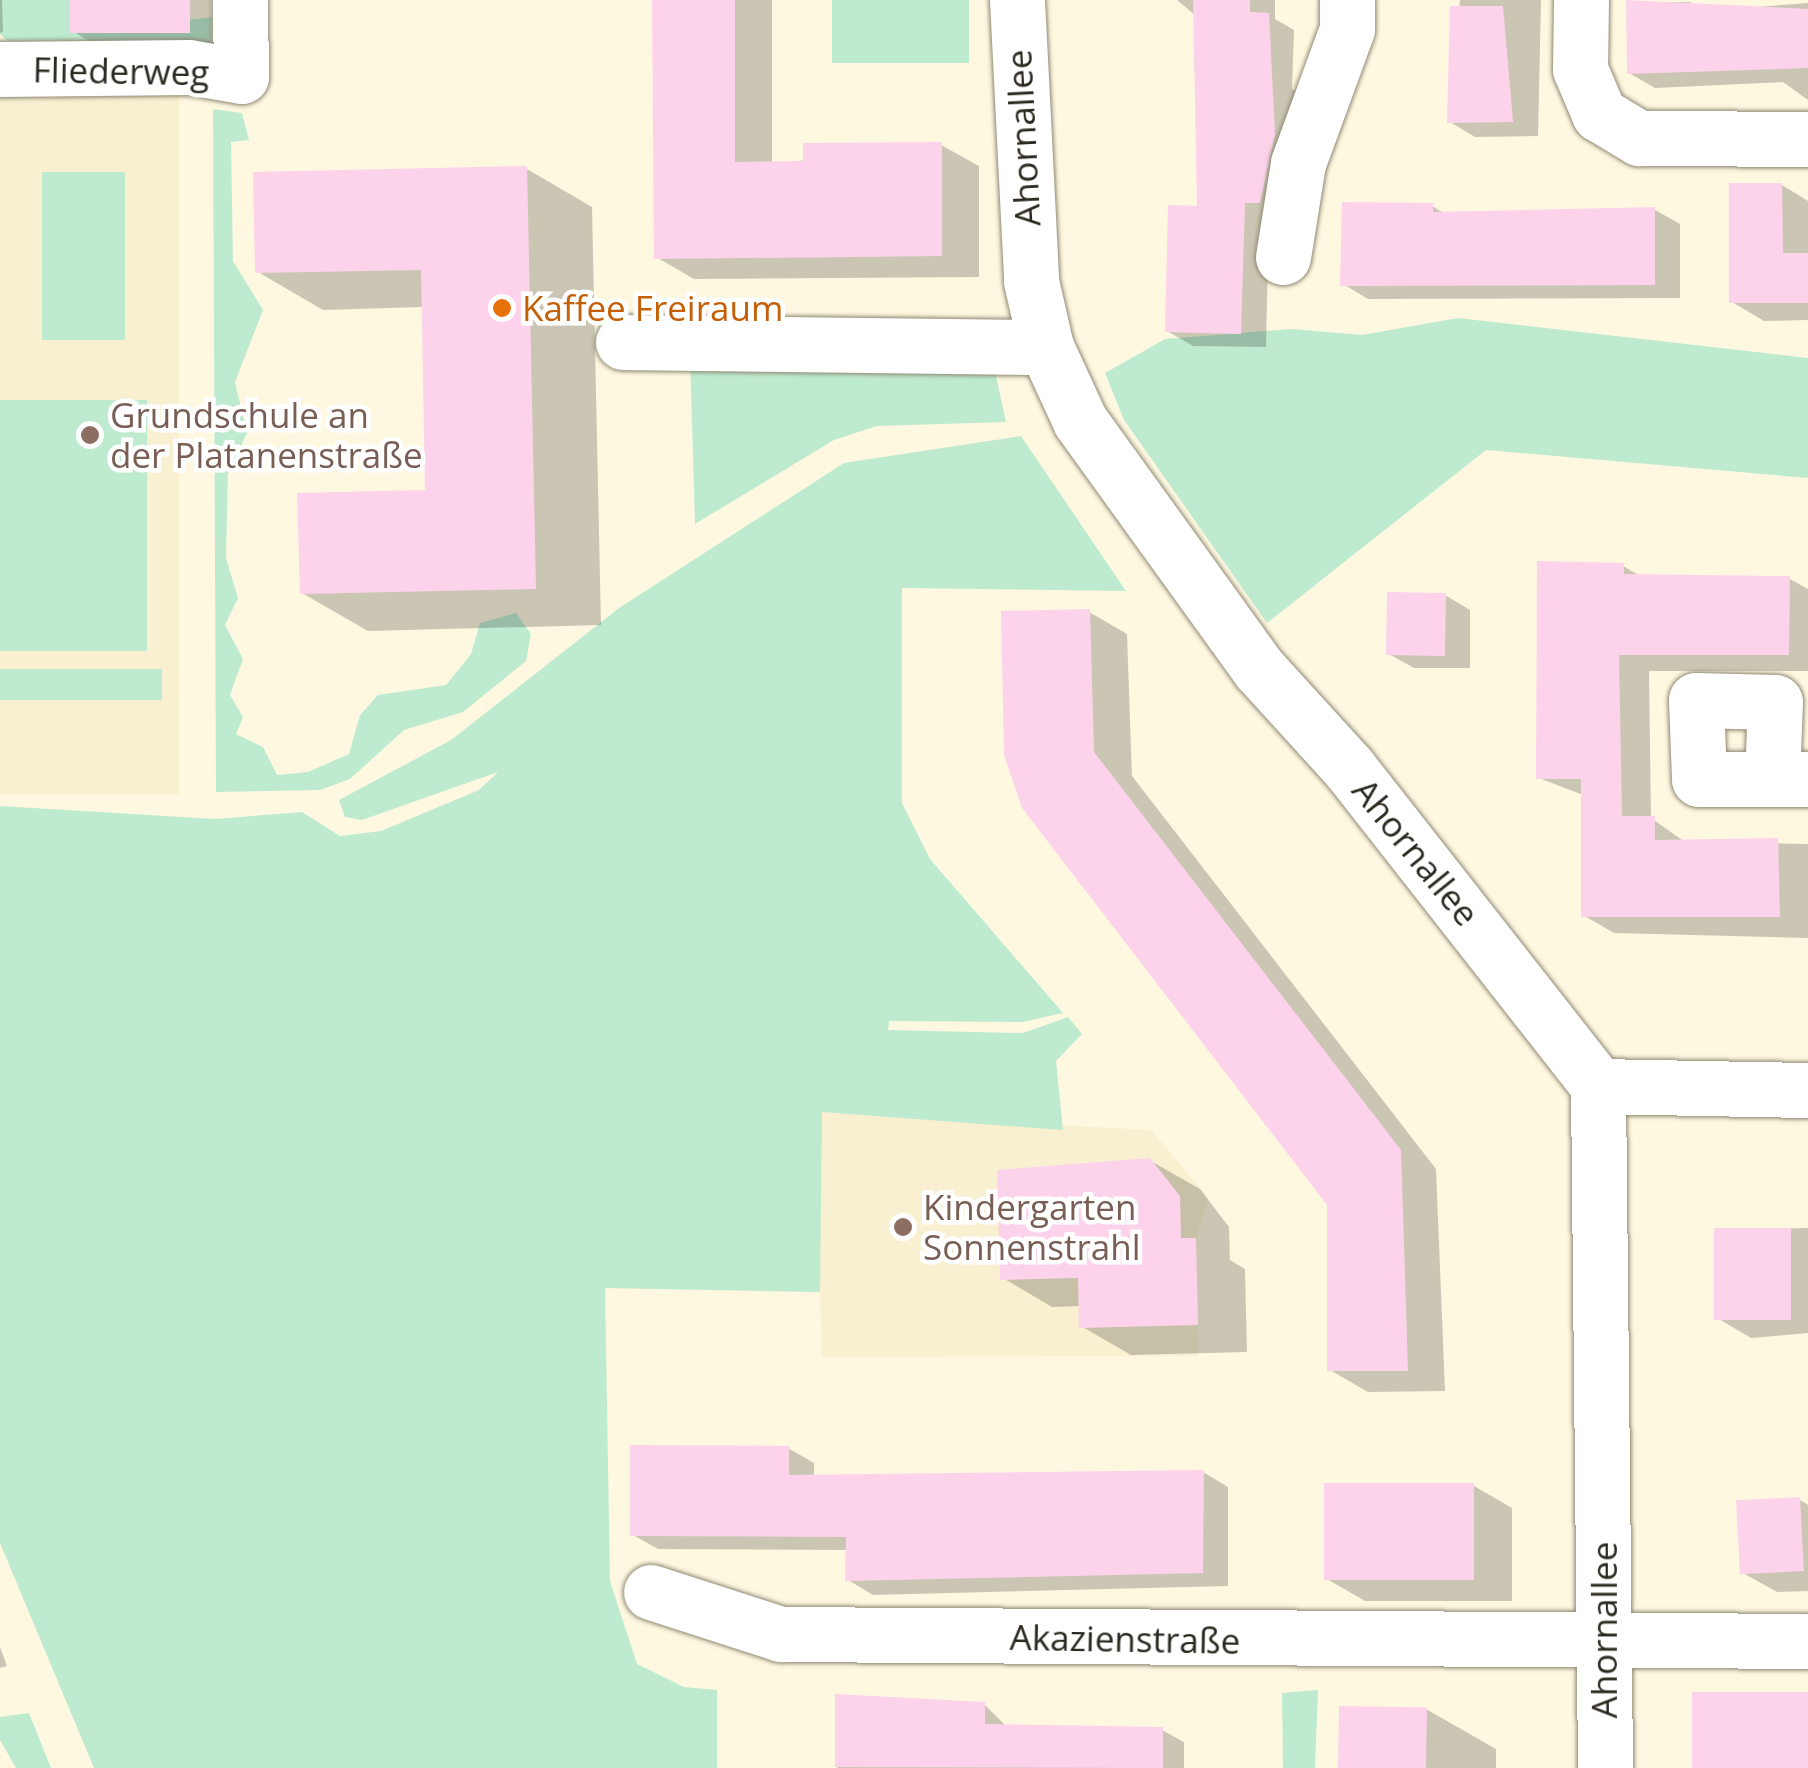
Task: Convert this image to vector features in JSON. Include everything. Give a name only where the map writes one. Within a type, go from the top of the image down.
[{"type":"street","name":"Fliederweg","points":[[0,69],[189,67],[241,76],[240,0]]},
{"type":"street","name":"Ahornallee","points":[[1017,0],[1031,281],[1046,347],[1080,422],[1259,669],[1349,768],[1598,1086],[1605,1768]]},
{"type":"street","points":[[1282,257],[1298,164],[1347,29],[1347,0]]},
{"type":"street","points":[[1581,0],[1580,69],[1598,114],[1639,138],[1808,139]]},
{"type":"street","points":[[623,342],[1046,347]]},
{"type":"street","points":[[1598,1086],[1808,1090]]},
{"type":"street","name":"Akazienstraße","points":[[651,1592],[781,1634],[1606,1635],[1808,1640]]},
{"type":"shaded area","name":"Grundschule an der Platanenstraße","points":[[0,87],[179,87],[179,795],[0,795]]},
{"type":"shaded area","name":"Kindergarten Sonnenstrahl","points":[[821,1112],[1151,1130],[1209,1198],[1196,1238],[1198,1356],[822,1357],[820,1292],[605,1288]]},
{"type":"green space","points":[[0,0],[70,0],[75,33],[230,15],[215,48],[17,50],[0,34]]},
{"type":"green space","points":[[832,0],[969,0],[969,63],[832,63]]},
{"type":"green space","points":[[213,109],[242,113],[249,140],[231,142],[233,261],[263,310],[235,382],[247,433],[228,473],[226,558],[238,598],[225,625],[243,659],[230,695],[243,717],[236,734],[263,747],[277,775],[308,772],[349,754],[360,715],[378,695],[446,685],[471,654],[480,623],[516,613],[531,634],[526,661],[463,712],[404,730],[350,779],[320,790],[216,792]]},
{"type":"green space","points":[[42,172],[125,172],[125,340],[42,340]]},
{"type":"green space","points":[[1458,318],[1808,358],[1808,478],[1486,450],[1267,623],[1124,420],[1105,373],[1165,339],[1292,329],[1362,335]]},
{"type":"green space","points":[[690,358],[993,362],[1006,422],[877,426],[834,440],[695,524]]},
{"type":"green space","points":[[0,400],[147,400],[147,651],[0,651]]},
{"type":"green space","points":[[1021,436],[1126,591],[902,588],[902,803],[930,859],[1063,1013],[1022,1022],[889,1021],[888,1030],[1023,1033],[1068,1017],[1082,1034],[1056,1061],[1063,1130],[822,1112],[820,1292],[605,1288],[610,1581],[637,1664],[684,1687],[717,1690],[717,1768],[94,1768],[0,1543],[0,806],[215,819],[302,812],[340,836],[381,831],[479,790],[498,772],[362,820],[345,817],[339,800],[451,740],[619,608],[844,463]]},
{"type":"green space","points":[[0,669],[162,669],[162,700],[0,700]]},
{"type":"green space","points":[[1318,1690],[1315,1768],[1283,1768],[1282,1693]]},
{"type":"green space","points":[[29,1713],[51,1768],[16,1768],[0,1740],[0,1717]]},
{"type":"building","points":[[70,0],[190,0],[190,33],[70,33]]},
{"type":"building","points":[[652,0],[735,0],[735,162],[803,161],[803,143],[942,142],[942,256],[654,259]]},
{"type":"building","points":[[1193,0],[1250,0],[1250,12],[1269,13],[1275,135],[1260,203],[1245,203],[1241,334],[1165,332],[1168,205],[1197,206]]},
{"type":"building","points":[[1626,0],[1808,9],[1808,68],[1627,74]]},
{"type":"building","points":[[1450,6],[1503,6],[1513,122],[1447,123]]},
{"type":"building","points":[[527,166],[536,589],[300,594],[297,493],[425,490],[421,270],[255,273],[253,172]]},
{"type":"building","points":[[1729,183],[1782,183],[1783,253],[1808,253],[1808,303],[1729,303]]},
{"type":"building","points":[[1342,202],[1433,203],[1433,212],[1655,207],[1655,285],[1340,286]]},
{"type":"building","points":[[1537,561],[1624,563],[1624,574],[1790,576],[1789,655],[1619,655],[1622,816],[1655,816],[1655,840],[1778,838],[1780,917],[1581,917],[1581,779],[1536,779]]},
{"type":"building","points":[[1387,592],[1446,593],[1445,656],[1386,655]]},
{"type":"building","points":[[1090,609],[1094,752],[1401,1150],[1408,1371],[1327,1371],[1327,1205],[1022,808],[1004,755],[1001,611]]},
{"type":"building","points":[[1150,1158],[1180,1196],[1181,1238],[1196,1238],[1198,1325],[1079,1328],[1078,1278],[1000,1280],[997,1170]]},
{"type":"building","points":[[1714,1228],[1791,1228],[1791,1320],[1714,1320]]},
{"type":"building","points":[[630,1445],[789,1446],[789,1475],[1204,1470],[1203,1573],[845,1581],[846,1537],[630,1536]]},
{"type":"building","points":[[1324,1483],[1474,1483],[1474,1580],[1324,1580]]},
{"type":"building","points":[[1800,1497],[1804,1571],[1740,1574],[1736,1500]]},
{"type":"building","points":[[1692,1692],[1808,1692],[1808,1768],[1692,1768]]},
{"type":"building","points":[[835,1694],[985,1702],[985,1724],[1163,1727],[1163,1768],[835,1767]]},
{"type":"building","points":[[1339,1706],[1427,1708],[1426,1768],[1338,1768]]},
{"type":"place","name":"Kaffee Freiraum","points":[[502,308]]},
{"type":"place","name":"Grundschule an der Platanenstraße","points":[[90,435]]},
{"type":"place","name":"Kindergarten Sonnenstrahl","points":[[903,1227]]}]
